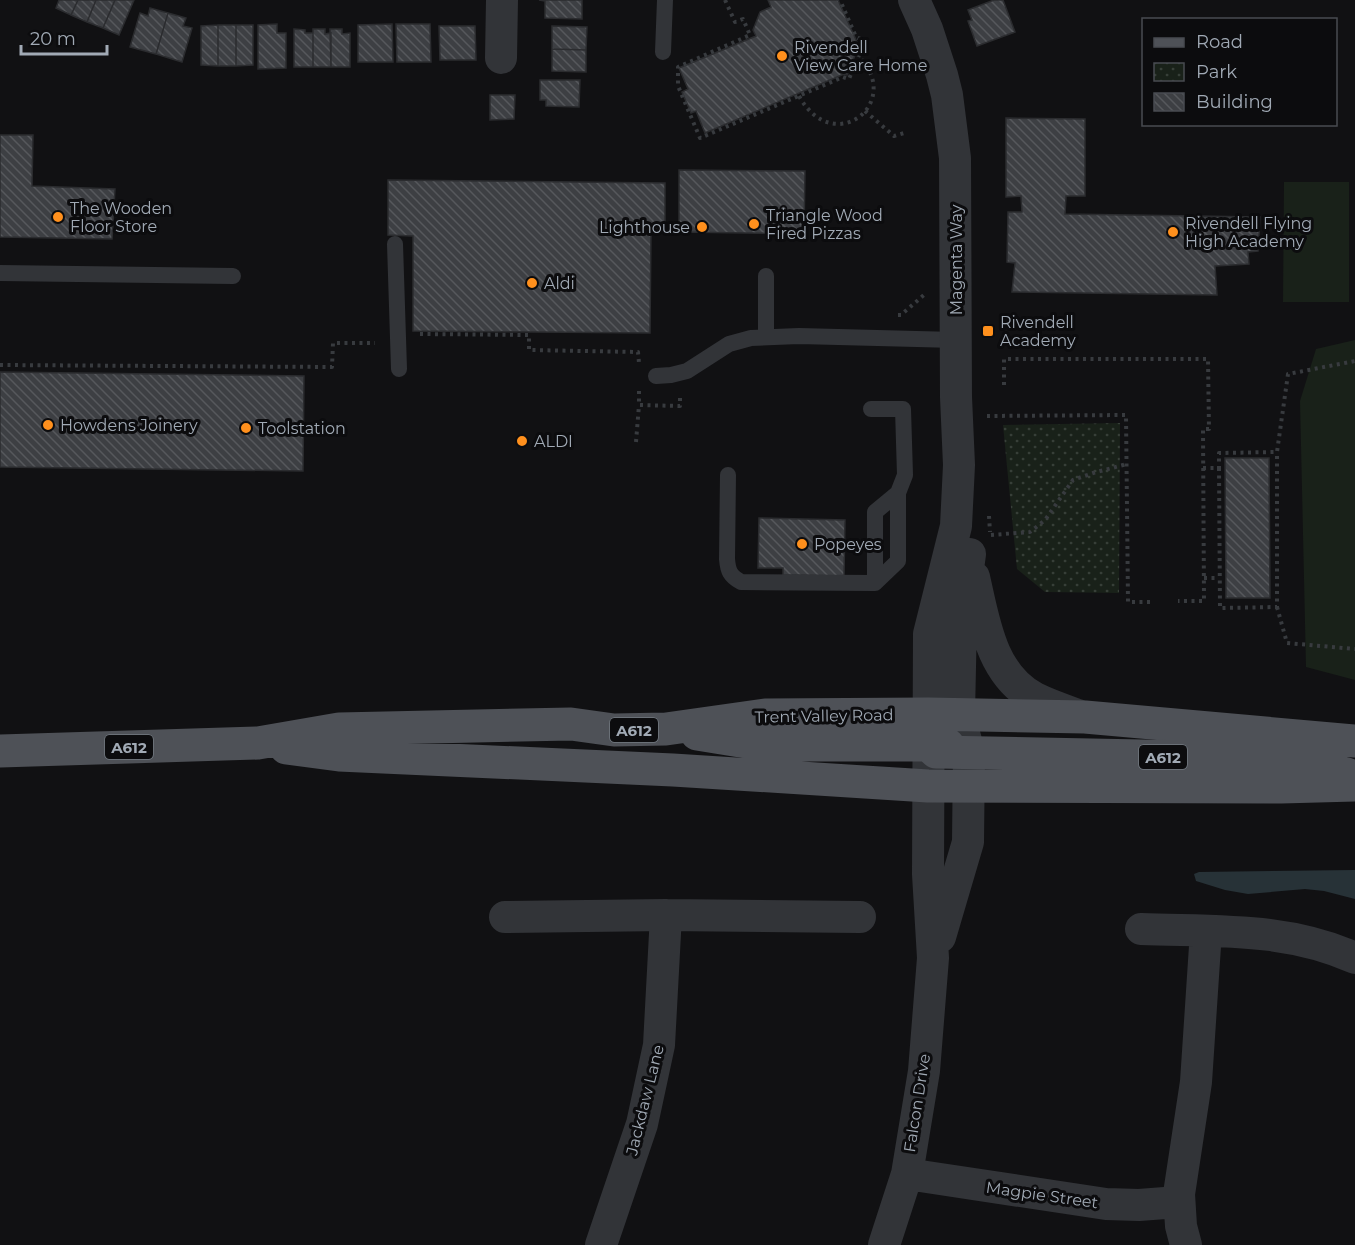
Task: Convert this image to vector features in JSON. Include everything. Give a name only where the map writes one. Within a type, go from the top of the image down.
[{"type":"main road","name":"Trent Valley Road","points":[[0,751],[258,743],[339,729],[571,724],[614,730],[666,729],[765,714],[938,724],[1085,717],[1355,741]]},
{"type":"main road","name":"A612","points":[[938,724],[969,752],[1297,762],[1355,776]]},
{"type":"main road","name":"Trent Valley Road","points":[[258,743],[339,755],[673,770],[928,786],[1281,787],[1355,785]]},
{"type":"street","points":[[501,58],[502,0]]},
{"type":"street","name":"Magenta Way","points":[[914,0],[938,59],[947,95],[955,158],[959,465],[956,526],[929,634],[938,724]]},
{"type":"street","points":[[956,526],[980,544],[985,626],[999,661],[1009,676],[1014,683],[1033,697],[1085,717]]},
{"type":"street","points":[[938,724],[960,620],[980,544]]},
{"type":"street","name":"Falcon Drive","points":[[884,1245],[907,1174],[924,1071],[933,958],[928,874],[928,786],[938,724]]},
{"type":"street","name":"Falcon Drive","points":[[933,958],[968,842],[969,752]]},
{"type":"street","points":[[504,917],[666,915],[860,918]]},
{"type":"street","name":"Jackdaw Lane","points":[[601,1245],[642,1124],[659,1045],[666,915]]},
{"type":"street","points":[[1141,928],[1283,935],[1329,947],[1355,958]]},
{"type":"street","points":[[1185,1245],[1178,1202],[1196,1082],[1206,931]]},
{"type":"street","name":"Magpie Street","points":[[907,1174],[1106,1204],[1139,1205],[1178,1202]]},
{"type":"lane","points":[[663,52],[665,0]]},
{"type":"lane","points":[[395,244],[399,369]]},
{"type":"lane","points":[[0,273],[233,276]]},
{"type":"lane","points":[[766,276],[766,336]]},
{"type":"lane","points":[[657,376],[687,371],[729,344],[766,336],[956,340]]},
{"type":"lane","points":[[728,475],[728,571],[733,577],[741,582],[875,584],[898,561],[898,493],[905,475],[903,409],[871,409]]},
{"type":"lane","points":[[875,584],[875,512],[898,493]]},
{"type":"path","points":[[725,0],[735,22],[743,19],[750,34],[678,68],[678,86],[700,138],[843,76],[849,79],[865,41],[856,37],[840,0]]},
{"type":"path","points":[[799,96],[815,117],[832,124],[846,123],[865,111],[873,96],[873,81],[868,68],[859,57]]},
{"type":"path","points":[[865,111],[894,136],[904,133]]},
{"type":"path","points":[[890,315],[901,315],[928,292]]},
{"type":"path","points":[[0,365],[332,367],[333,343],[418,342],[418,334],[529,335],[529,350],[639,352],[639,363]]},
{"type":"path","points":[[1004,385],[1004,359],[1209,359],[1209,429],[1203,429],[1204,601],[1178,601]]},
{"type":"path","points":[[1355,361],[1288,374],[1277,452],[1277,608],[1287,643],[1355,649]]},
{"type":"path","points":[[636,442],[639,385]]},
{"type":"path","points":[[639,405],[680,406],[680,398],[685,396]]},
{"type":"path","points":[[1004,410],[1004,416]]},
{"type":"path","points":[[980,416],[1126,415],[1128,602],[1153,602]]},
{"type":"path","points":[[1277,452],[1219,453],[1220,608],[1277,608]]},
{"type":"path","points":[[980,544],[1030,532],[1046,520],[1073,480],[1093,472],[1127,464]]},
{"type":"path","points":[[1203,468],[1219,468]]},
{"type":"path","points":[[1204,578],[1219,578]]},
{"type":"green space","points":[[1284,182],[1349,182],[1349,302],[1283,302]]},
{"type":"green space","points":[[1355,340],[1355,680],[1306,667],[1300,401],[1316,349]]},
{"type":"green space","points":[[1120,423],[1119,593],[1045,592],[1017,569],[1003,425]]},
{"type":"shaded area","points":[[1355,870],[1355,899],[1305,889],[1248,894],[1196,881],[1194,874],[1199,872]]},
{"type":"building","points":[[59,0],[78,0],[71,15],[56,8]]},
{"type":"building","points":[[78,0],[96,0],[87,22],[71,15]]},
{"type":"building","points":[[96,0],[115,0],[103,28],[87,22]]},
{"type":"building","points":[[115,0],[134,0],[119,35],[103,28]]},
{"type":"building","points":[[539,0],[582,0],[582,19],[545,18],[545,1]]},
{"type":"building","name":"Rivendell View Care Home","points":[[768,0],[838,0],[857,42],[860,43],[847,75],[844,74],[705,133],[696,111],[691,113],[682,92],[688,89],[679,68],[756,36],[753,30],[760,12],[771,7]]},
{"type":"building","points":[[994,0],[1003,0],[1015,32],[977,46],[968,21],[972,20],[968,10]]},
{"type":"building","points":[[150,8],[168,13],[156,54],[130,47],[140,13],[148,16]]},
{"type":"building","points":[[168,13],[186,18],[183,26],[192,28],[182,62],[156,54]]},
{"type":"building","points":[[277,24],[277,33],[286,33],[286,68],[258,69],[258,25]]},
{"type":"building","points":[[392,24],[393,62],[358,62],[358,25]]},
{"type":"building","points":[[396,24],[430,24],[431,62],[397,62]]},
{"type":"building","points":[[218,25],[218,66],[201,65],[201,26]]},
{"type":"building","points":[[218,25],[236,25],[236,66],[218,66]]},
{"type":"building","points":[[236,25],[253,25],[253,65],[236,66]]},
{"type":"building","points":[[439,26],[475,26],[476,60],[440,60]]},
{"type":"building","points":[[552,26],[587,27],[586,50],[552,49]]},
{"type":"building","points":[[294,29],[313,33],[313,67],[294,67]]},
{"type":"building","points":[[313,29],[325,29],[325,34],[331,33],[331,67],[313,67]]},
{"type":"building","points":[[330,29],[342,29],[342,34],[350,33],[350,67],[331,67]]},
{"type":"building","points":[[552,49],[586,50],[586,72],[552,71]]},
{"type":"building","points":[[540,80],[580,80],[579,107],[546,106],[546,100],[540,100]]},
{"type":"building","points":[[490,95],[515,95],[514,119],[490,120]]},
{"type":"building","name":"Rivendell Flying High Academy","points":[[1006,118],[1085,119],[1085,196],[1066,196],[1065,214],[1260,217],[1258,251],[1248,252],[1249,264],[1215,266],[1217,295],[1012,292],[1015,263],[1007,262],[1008,212],[1022,212],[1021,196],[1006,197]]},
{"type":"building","points":[[0,135],[33,135],[32,186],[115,189],[112,239],[0,237]]},
{"type":"building","points":[[679,170],[805,171],[804,234],[679,232]]},
{"type":"building","name":"Aldi","points":[[388,180],[665,183],[665,230],[651,230],[650,333],[413,331],[413,236],[388,235]]},
{"type":"building","points":[[0,372],[304,376],[303,471],[0,467]]},
{"type":"building","points":[[1225,458],[1269,458],[1270,598],[1226,598]]},
{"type":"building","name":"Popeyes","points":[[759,518],[845,520],[844,576],[783,575],[783,568],[758,568]]},
{"type":"place","name":"Rivendell View Care Home","points":[[782,56]]},
{"type":"place","name":"The Wooden Floor Store","points":[[58,217]]},
{"type":"place","name":"Triangle Wood Fired Pizzas","points":[[754,224]]},
{"type":"place","name":"Lighthouse","points":[[702,227]]},
{"type":"place","name":"Rivendell Flying High Academy","points":[[1173,232]]},
{"type":"place","name":"Aldi","points":[[532,283]]},
{"type":"place","name":"Rivendell Academy","points":[[988,331]]},
{"type":"place","name":"Howdens Joinery","points":[[48,425]]},
{"type":"place","name":"Toolstation","points":[[246,428]]},
{"type":"place","name":"ALDI","points":[[522,441]]},
{"type":"place","name":"Popeyes","points":[[802,544]]}]
